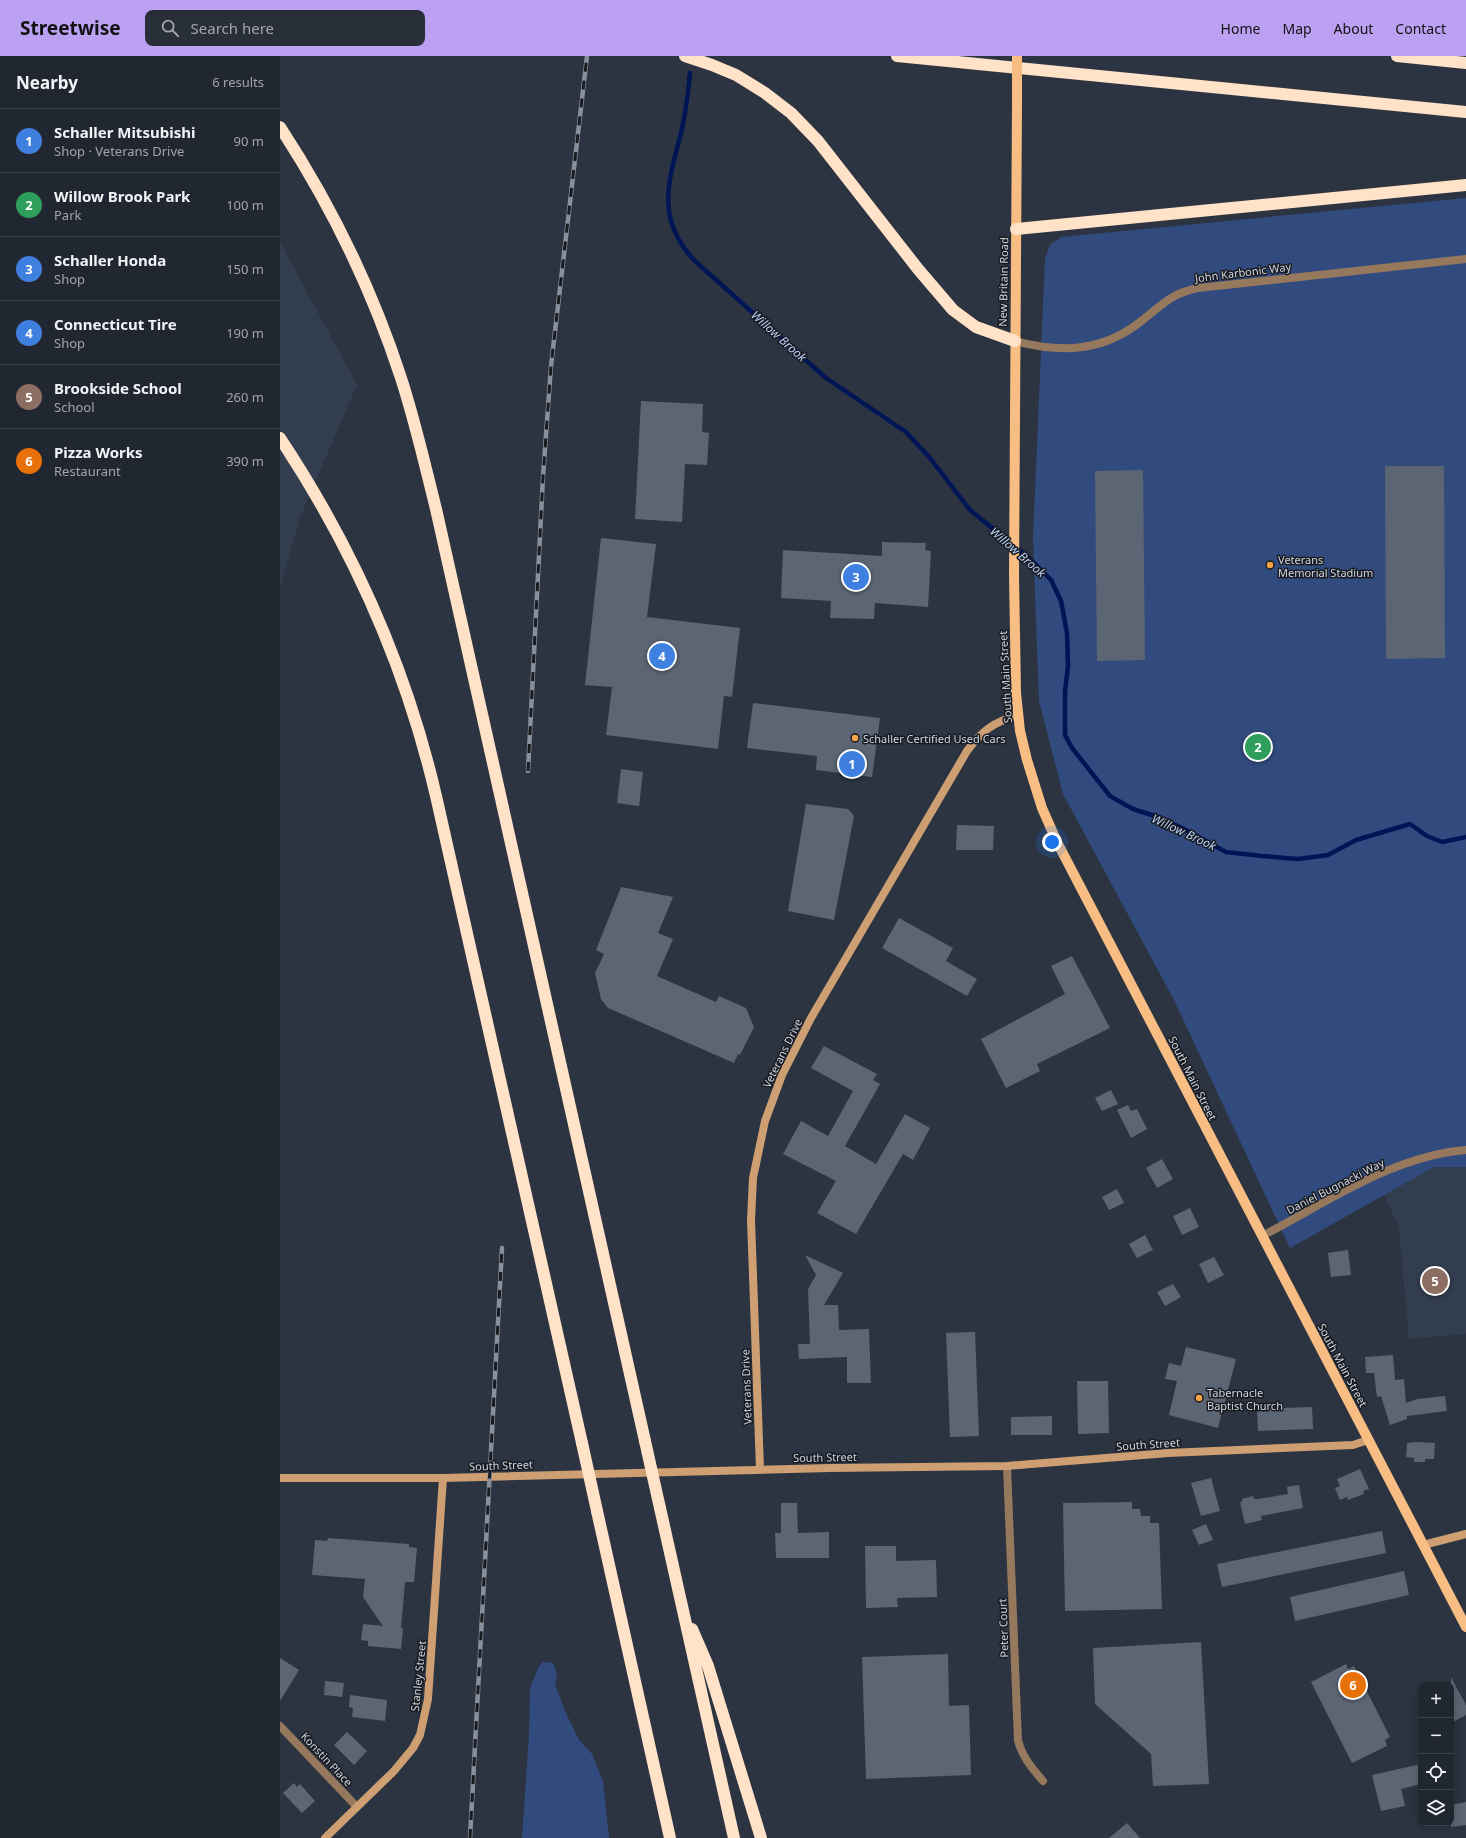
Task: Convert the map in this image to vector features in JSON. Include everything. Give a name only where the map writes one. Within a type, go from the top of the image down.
[{"type":"highway","points":[[685,56],[712,65],[743,79],[770,96],[791,113],[818,141],[923,275],[953,310],[976,327],[1015,341]]},
{"type":"highway","points":[[897,56],[1466,112]]},
{"type":"highway","points":[[1397,56],[1466,63]]},
{"type":"highway","points":[[280,127],[303,163],[341,232],[361,275],[401,378],[415,427],[436,509],[734,1838]]},
{"type":"highway","points":[[1016,229],[1466,185]]},
{"type":"highway","points":[[280,438],[312,487],[347,550],[366,591],[398,670],[415,720],[430,772],[670,1838]]},
{"type":"highway","points":[[684,1614],[708,1666],[761,1838]]},
{"type":"main road","name":"New Britain Road","points":[[1014,508],[1017,56]]},
{"type":"main road","name":"South Main Street","points":[[1014,508],[1015,676],[1018,715],[1029,768],[1042,808],[1053,833],[1466,1627]]},
{"type":"main road","name":"Veterans Drive","points":[[760,1469],[751,1247],[752,1197],[759,1148],[773,1098],[782,1076],[811,1018],[967,751],[977,738],[988,728],[1002,720],[1018,715]]},
{"type":"main road","name":"South Street","points":[[280,1478],[443,1478],[760,1469],[1007,1466],[1156,1454],[1353,1445],[1368,1440]]},
{"type":"main road","name":"Stanley Street","points":[[325,1838],[403,1761],[420,1735],[425,1717],[430,1672],[443,1478]]},
{"type":"main road","points":[[1423,1545],[1466,1534]]},
{"type":"street","name":"John Karbonic Way","points":[[1015,341],[1034,345],[1067,348],[1090,347],[1104,343],[1132,328],[1173,296],[1185,290],[1466,259]]},
{"type":"street","name":"Daniel Bugnacki Way","points":[[1262,1236],[1334,1196],[1390,1170],[1424,1158],[1466,1150]]},
{"type":"street","name":"Peter Court","points":[[1007,1466],[1018,1740],[1020,1751],[1043,1781]]},
{"type":"street","name":"Konstin Place","points":[[280,1726],[357,1807]]},
{"type":"shaded area","points":[[1466,198],[1466,1167],[1434,1167],[1290,1248],[1174,1000],[1063,794],[1039,701],[1033,538],[1045,259],[1050,245],[1061,237]]},
{"type":"shaded area","points":[[280,242],[357,385],[300,517],[280,587]]},
{"type":"shaded area","points":[[1434,1167],[1466,1167],[1466,1334],[1409,1339],[1399,1228],[1384,1195]]},
{"type":"shaded area","points":[[543,1662],[553,1663],[557,1674],[555,1684],[565,1711],[579,1740],[592,1754],[603,1781],[609,1838],[522,1838],[529,1735],[530,1688],[539,1666]]},
{"type":"building","points":[[641,401],[703,404],[702,432],[709,433],[707,465],[685,464],[682,522],[635,519]]},
{"type":"building","points":[[1385,466],[1444,466],[1445,658],[1386,659]]},
{"type":"building","points":[[1143,470],[1145,660],[1097,661],[1095,471]]},
{"type":"building","points":[[601,538],[656,544],[647,617],[740,628],[732,697],[724,696],[718,749],[606,735],[612,687],[585,685]]},
{"type":"building","points":[[882,542],[926,543],[925,550],[931,551],[928,607],[875,603],[874,619],[830,618],[831,601],[781,598],[783,550],[882,556]]},
{"type":"building","points":[[753,703],[880,718],[872,777],[816,770],[817,756],[747,748]]},
{"type":"building","points":[[621,769],[643,772],[639,806],[617,803]]},
{"type":"building","points":[[806,804],[848,809],[854,816],[834,920],[788,911]]},
{"type":"building","points":[[957,825],[994,826],[993,850],[956,850]]},
{"type":"building","points":[[621,887],[673,897],[658,933],[673,939],[657,976],[716,1002],[719,996],[746,1008],[754,1027],[740,1055],[738,1054],[734,1063],[608,1008],[601,999],[595,973],[604,954],[596,950]]},
{"type":"building","points":[[899,918],[953,948],[946,961],[977,979],[967,996],[882,948]]},
{"type":"building","points":[[1072,956],[1110,1028],[1037,1064],[1040,1071],[1006,1088],[981,1039],[1065,994],[1051,966]]},
{"type":"building","points":[[824,1046],[877,1074],[873,1080],[880,1084],[845,1146],[876,1164],[905,1114],[930,1128],[913,1160],[903,1154],[856,1234],[817,1213],[836,1181],[783,1154],[801,1121],[828,1136],[853,1091],[811,1068]]},
{"type":"building","points":[[1111,1090],[1118,1104],[1102,1111],[1095,1098]]},
{"type":"building","points":[[1128,1105],[1131,1111],[1137,1109],[1147,1129],[1131,1138],[1117,1110]]},
{"type":"building","points":[[1162,1159],[1173,1179],[1157,1188],[1146,1168]]},
{"type":"building","points":[[1117,1189],[1124,1203],[1109,1210],[1102,1197]]},
{"type":"building","points":[[1190,1208],[1199,1227],[1182,1235],[1173,1216]]},
{"type":"building","points":[[1145,1235],[1153,1250],[1137,1258],[1129,1244]]},
{"type":"building","points":[[1348,1250],[1351,1275],[1331,1277],[1328,1253]]},
{"type":"building","points":[[805,1255],[843,1273],[824,1305],[838,1305],[839,1330],[869,1329],[871,1383],[847,1383],[847,1357],[799,1359],[798,1344],[810,1344],[808,1289],[816,1275]]},
{"type":"building","points":[[1214,1257],[1224,1275],[1208,1283],[1199,1264]]},
{"type":"building","points":[[1173,1284],[1181,1297],[1165,1306],[1157,1292]]},
{"type":"building","points":[[975,1332],[979,1436],[950,1437],[946,1333]]},
{"type":"building","name":"Tabernacle Baptist Church","points":[[1186,1347],[1236,1359],[1218,1428],[1169,1415],[1177,1381],[1165,1379],[1169,1363],[1181,1366]]},
{"type":"building","points":[[1393,1355],[1395,1380],[1404,1379],[1406,1403],[1417,1399],[1445,1396],[1447,1411],[1407,1416],[1407,1419],[1390,1425],[1381,1396],[1377,1397],[1374,1373],[1366,1373],[1365,1357]]},
{"type":"building","points":[[1077,1381],[1108,1381],[1109,1433],[1078,1434]]},
{"type":"building","points":[[1312,1407],[1313,1429],[1258,1431],[1257,1409]]},
{"type":"building","points":[[1052,1416],[1052,1435],[1011,1435],[1011,1417]]},
{"type":"building","points":[[1407,1443],[1435,1443],[1434,1459],[1425,1459],[1425,1462],[1414,1462],[1414,1458],[1406,1457]]},
{"type":"building","points":[[1360,1469],[1369,1489],[1363,1491],[1364,1494],[1348,1500],[1347,1497],[1340,1500],[1335,1488],[1340,1486],[1337,1479]]},
{"type":"building","points":[[1211,1478],[1220,1511],[1201,1516],[1191,1483]]},
{"type":"building","points":[[1299,1485],[1303,1508],[1261,1516],[1262,1520],[1245,1524],[1240,1502],[1242,1502],[1242,1499],[1253,1496],[1254,1499],[1258,1499],[1288,1494],[1287,1487]]},
{"type":"building","points":[[1132,1502],[1132,1509],[1140,1509],[1141,1516],[1150,1516],[1150,1523],[1159,1523],[1162,1609],[1065,1611],[1063,1503]]},
{"type":"building","points":[[781,1503],[797,1503],[798,1533],[829,1532],[829,1558],[776,1558],[775,1533],[781,1533]]},
{"type":"building","points":[[1206,1524],[1213,1540],[1199,1545],[1192,1530]]},
{"type":"building","points":[[1382,1531],[1386,1553],[1222,1587],[1217,1564]]},
{"type":"building","points":[[328,1538],[409,1544],[409,1547],[417,1548],[414,1582],[405,1582],[401,1628],[403,1628],[401,1649],[368,1646],[368,1641],[361,1640],[363,1624],[383,1626],[363,1597],[365,1579],[312,1575],[315,1540],[327,1541]]},
{"type":"building","points":[[865,1546],[896,1546],[896,1561],[936,1560],[937,1597],[897,1598],[898,1607],[866,1608]]},
{"type":"building","points":[[1404,1571],[1409,1595],[1295,1621],[1290,1597]]},
{"type":"building","points":[[1201,1642],[1209,1784],[1153,1786],[1151,1754],[1095,1704],[1093,1648]]},
{"type":"building","points":[[948,1654],[949,1706],[969,1705],[971,1775],[866,1779],[862,1657]]},
{"type":"building","points":[[280,1658],[299,1670],[280,1701]]},
{"type":"building","points":[[1346,1664],[1348,1669],[1354,1666],[1390,1737],[1385,1740],[1387,1746],[1352,1763],[1311,1682]]},
{"type":"building","points":[[325,1681],[344,1683],[342,1697],[324,1695]]},
{"type":"building","points":[[1454,1683],[1466,1705],[1466,1715],[1454,1721]]},
{"type":"building","points":[[350,1695],[387,1700],[385,1721],[352,1717],[353,1708],[349,1707]]},
{"type":"building","points":[[347,1732],[367,1751],[354,1765],[334,1745]]},
{"type":"building","points":[[1418,1765],[1418,1785],[1401,1789],[1405,1806],[1381,1811],[1372,1775]]},
{"type":"building","points":[[294,1783],[297,1787],[300,1784],[315,1801],[302,1813],[283,1793]]},
{"type":"building","points":[[1466,1802],[1466,1825],[1451,1827],[1454,1826],[1454,1804]]},
{"type":"building","points":[[1127,1823],[1140,1838],[1109,1838]]},
{"type":"waterway","name":"Willow Brook","points":[[690,73],[686,110],[672,168],[668,200],[670,216],[675,231],[683,246],[696,262],[826,378],[906,432],[930,458],[970,510],[1027,556],[1051,580],[1061,601],[1067,633],[1068,666],[1065,691],[1065,735],[1072,748],[1110,796],[1133,809],[1158,817],[1184,829],[1226,852],[1298,859],[1328,855],[1356,840],[1410,824],[1427,836],[1442,842],[1466,837]]},
{"type":"railway","points":[[528,771],[543,477],[551,366],[587,56]]},
{"type":"railway","points":[[470,1838],[502,1248]]},
{"type":"place","name":"Veterans Memorial Stadium","points":[[1270,565]]},
{"type":"place","name":"Schaller Honda","points":[[856,577]]},
{"type":"place","name":"Connecticut Tire","points":[[662,656]]},
{"type":"place","name":"Schaller Certified Used Cars","points":[[855,738]]},
{"type":"place","name":"Willow Brook Park","points":[[1258,747]]},
{"type":"place","name":"Schaller Mitsubishi","points":[[852,764]]},
{"type":"place","name":"Brookside School","points":[[1435,1281]]},
{"type":"place","name":"Tabernacle Baptist Church","points":[[1199,1398]]},
{"type":"place","name":"Pizza Works","points":[[1353,1685]]}]
